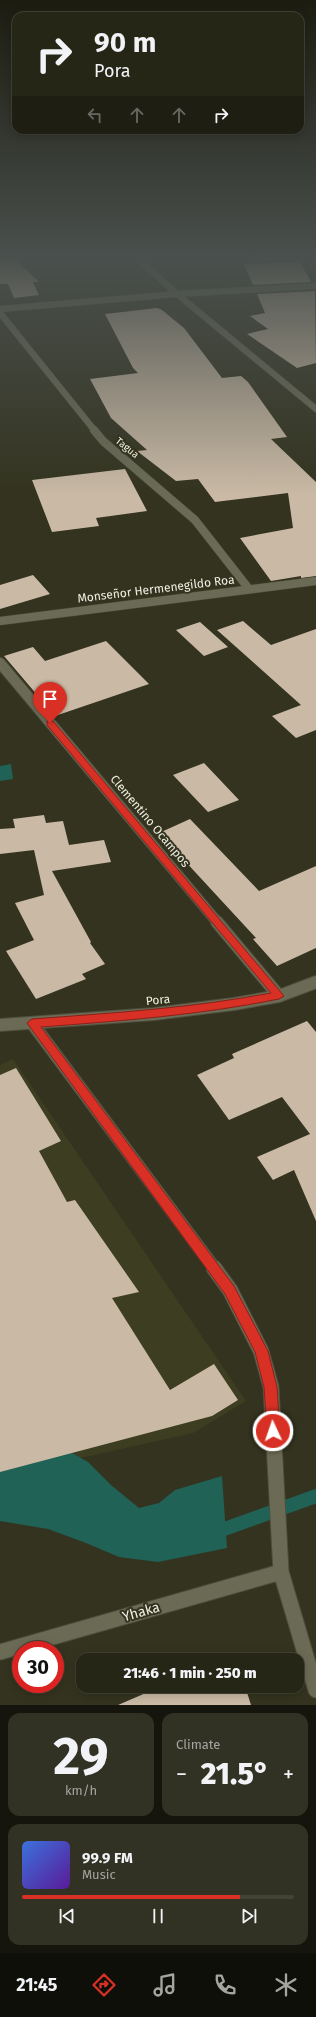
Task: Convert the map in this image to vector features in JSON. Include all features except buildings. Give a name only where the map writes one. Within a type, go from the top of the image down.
[{"type":"street","name":"Tagua","points":[[19,337],[103,441],[195,520],[249,589]]},
{"type":"street","points":[[229,337],[316,408]]},
{"type":"street","name":"Monseñor Hermenegildo Roa","points":[[0,621],[316,581]]},
{"type":"street","name":"Clementino Ocampos","points":[[0,664],[279,996]]},
{"type":"street","name":"Pora","points":[[0,1025],[154,1014],[234,1004],[279,996],[316,982]]},
{"type":"street","points":[[32,1023],[230,1290],[262,1351],[271,1387],[281,1572],[316,1690]]},
{"type":"street","name":"Yhaka","points":[[0,1652],[281,1572]]},
{"type":"shaded area","points":[[13,1059],[246,1401],[193,1433],[0,1476],[0,1065]]},
{"type":"water","points":[[11,764],[13,779],[0,781],[0,766]]},
{"type":"water","points":[[65,1449],[88,1462],[111,1485],[139,1508],[159,1503],[175,1490],[222,1476],[227,1548],[158,1562],[119,1557],[48,1529],[0,1521],[0,1470]]},
{"type":"waterway","points":[[216,1532],[316,1496]]},
{"type":"route","points":[[50,723],[279,996],[234,1004],[154,1014],[32,1023],[230,1290],[262,1351],[271,1387],[273,1431]]}]
